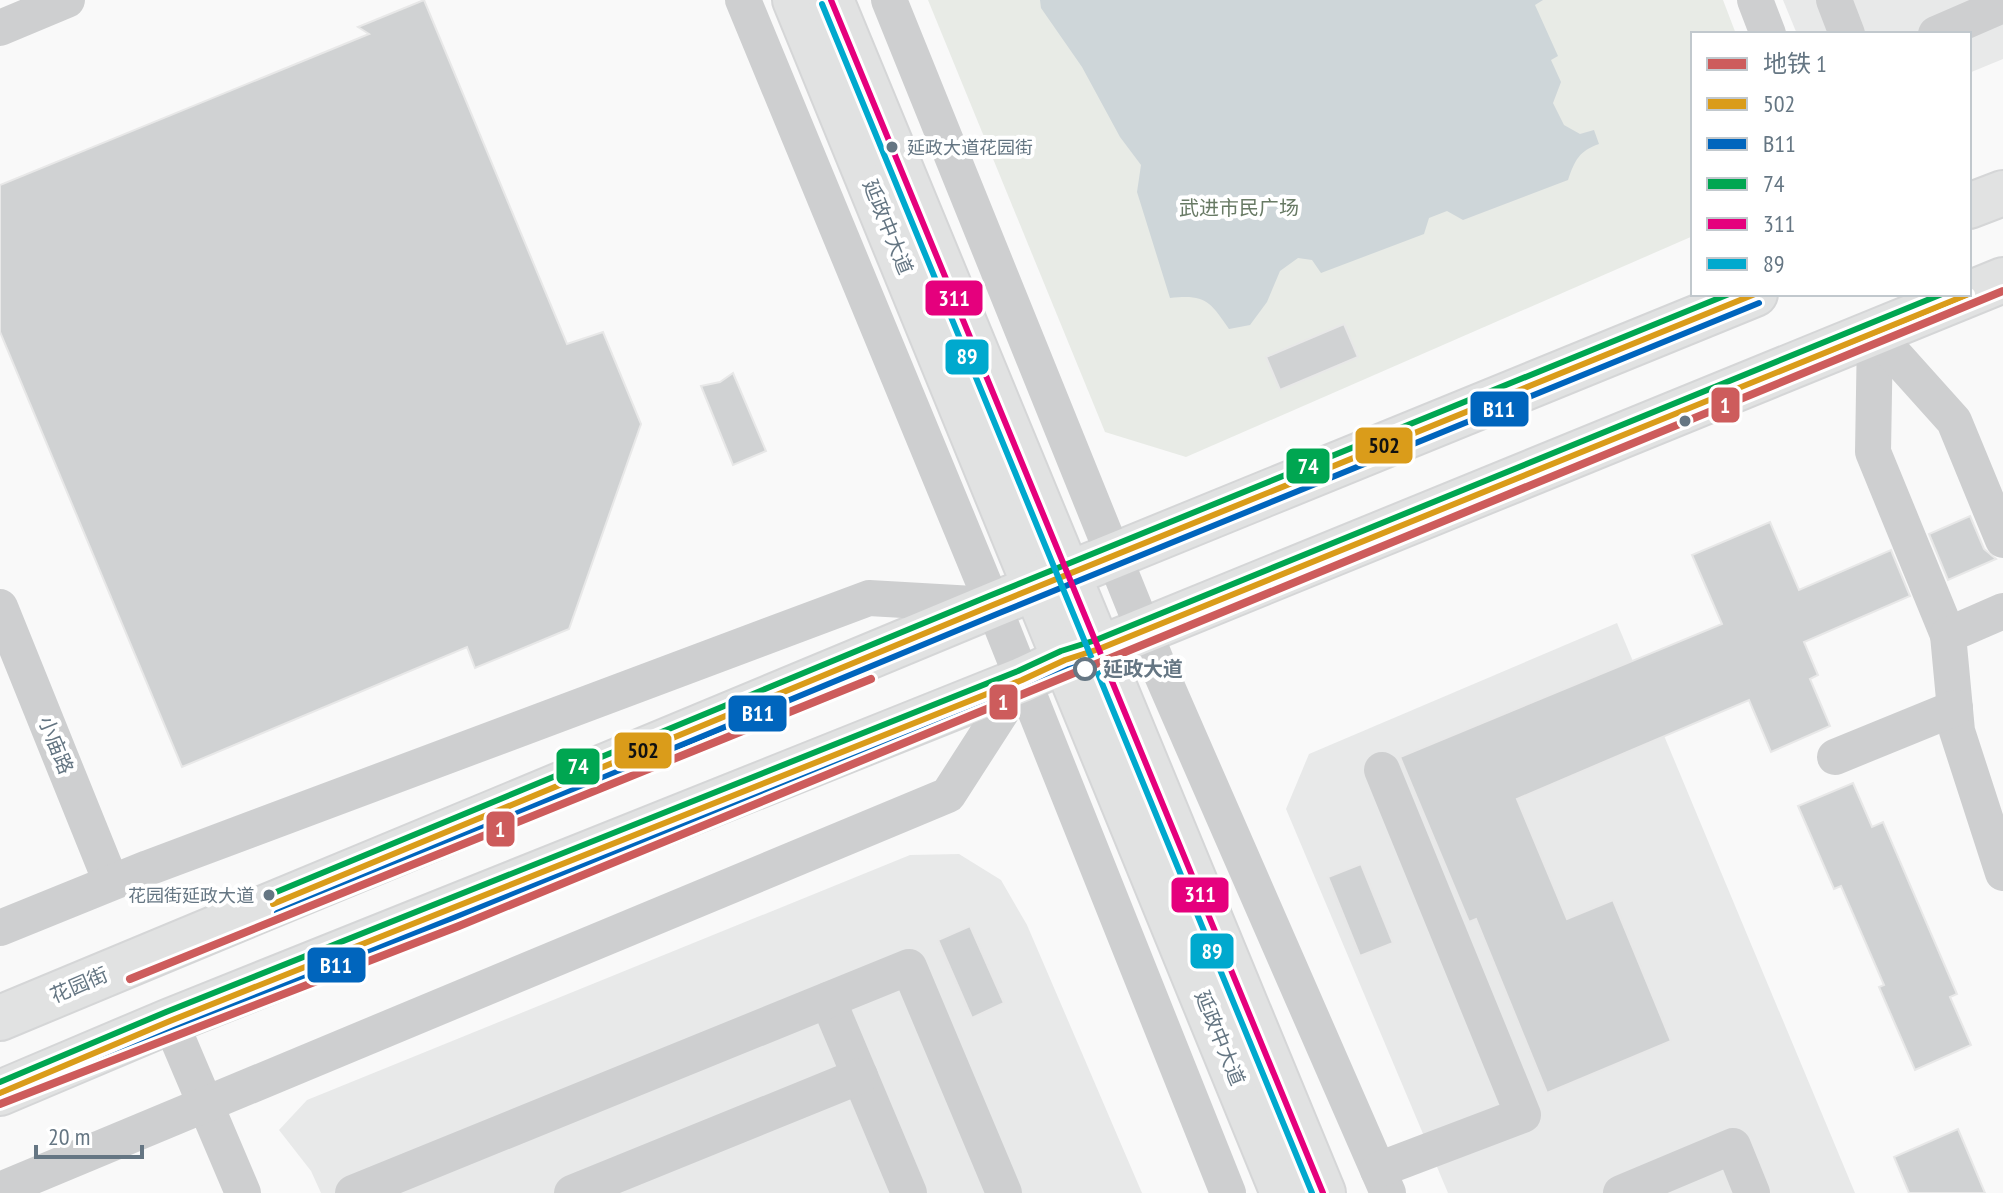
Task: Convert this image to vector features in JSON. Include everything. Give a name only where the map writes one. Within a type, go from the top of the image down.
[{"type":"main road","name":"延政中大道","points":[[795,0],[1051,581]]},
{"type":"main road","name":"延政中大道","points":[[831,0],[1051,581]]},
{"type":"main road","points":[[1971,205],[2003,193]]},
{"type":"main road","points":[[1971,293],[2003,280]]},
{"type":"main road","name":"花园街","points":[[0,1018],[1051,581],[1750,296]]},
{"type":"main road","points":[[0,1093],[170,1021],[1022,680],[1964,296]]},
{"type":"main road","points":[[1051,581],[1082,655]]},
{"type":"main road","name":"延政中大道","points":[[1082,655],[1283,1193]]},
{"type":"main road","name":"延政中大道","points":[[1082,655],[1323,1193]]},
{"type":"street","points":[[0,28],[67,0]]},
{"type":"street","points":[[743,0],[993,605],[1228,1193]]},
{"type":"street","points":[[889,0],[1146,629],[1161,673],[1383,1182],[1523,1115],[1382,770]]},
{"type":"street","points":[[1755,0],[1767,32]]},
{"type":"street","points":[[1834,0],[1846,32]]},
{"type":"street","points":[[1941,32],[2003,5]]},
{"type":"street","points":[[1875,333],[1954,421],[2003,540]]},
{"type":"street","points":[[1875,333],[1873,452],[1948,635],[1957,731],[2003,873]]},
{"type":"street","points":[[0,928],[111,882],[869,598],[993,605]]},
{"type":"street","name":"小庙路","points":[[0,607],[111,882]]},
{"type":"street","points":[[1948,635],[2003,611]]},
{"type":"street","points":[[0,1190],[948,795],[1022,680]]},
{"type":"street","points":[[1835,757],[1955,708]]},
{"type":"street","points":[[353,1193],[909,967],[1004,1193]]},
{"type":"street","points":[[828,1000],[909,1193]]},
{"type":"street","points":[[170,1021],[243,1193]]},
{"type":"street","points":[[572,1193],[860,1076]]},
{"type":"street","points":[[1621,1193],[1733,1146],[1752,1193]]},
{"type":"shaded area","points":[[1040,0],[1543,0],[1535,5],[1558,56],[1551,60],[1561,82],[1553,103],[1564,125],[1580,134],[1594,130],[1599,144],[1579,157],[1568,180],[1463,220],[1447,211],[1429,218],[1424,234],[1321,273],[1312,260],[1298,258],[1280,271],[1267,302],[1250,325],[1229,329],[1206,302],[1191,297],[1170,298],[1137,192],[1141,165],[1120,137],[1082,67],[1041,8]]},
{"type":"shaded area","points":[[1783,0],[2003,0],[2003,59],[1971,72],[1971,32],[1796,32]]},
{"type":"shaded area","points":[[1617,623],[1855,1193],[1448,1193],[1286,809],[1309,754]]},
{"type":"shaded area","points":[[959,854],[1001,880],[1027,925],[1142,1193],[321,1193],[311,1171],[279,1130],[307,1100],[910,855]]},
{"type":"green space","name":"武进市民广场","points":[[928,0],[1723,0],[1735,32],[1691,32],[1691,237],[1186,457],[1105,432]]},
{"type":"building","points":[[424,0],[567,344],[603,332],[641,424],[569,629],[475,668],[467,647],[182,767],[0,332],[0,185],[369,34],[358,27]]},
{"type":"building","points":[[1344,324],[1358,357],[1280,390],[1266,357]]},
{"type":"building","points":[[733,373],[766,451],[733,465],[701,386],[720,382]]},
{"type":"building","points":[[1970,516],[1984,549],[1996,559],[1948,580],[1929,534]]},
{"type":"building","points":[[1770,522],[1799,590],[1891,550],[1910,596],[1804,642],[1818,675],[1810,679],[1830,726],[1771,752],[1749,700],[1517,799],[1567,919],[1613,900],[1671,1041],[1547,1093],[1476,919],[1469,922],[1400,757],[1722,624],[1692,555]]},
{"type":"building","points":[[1853,783],[1872,827],[1883,822],[1957,994],[1950,997],[1971,1045],[1915,1070],[1879,987],[1884,985],[1841,886],[1834,889],[1798,806]]},
{"type":"building","points":[[1361,864],[1393,943],[1360,956],[1328,877]]},
{"type":"building","points":[[970,926],[1004,1003],[972,1018],[938,940]]},
{"type":"building","points":[[1958,1129],[1985,1193],[1909,1193],[1894,1157]]},
{"type":"metro line","name":"1","points":[[0,1104],[459,926],[2003,291]]},
{"type":"metro line","name":"1","points":[[130,979],[871,679]]},
{"type":"transit line","name":"311","points":[[831,0],[1323,1193]]},
{"type":"transit line","name":"89","points":[[822,4],[1312,1193]]},
{"type":"transit line","name":"B11","points":[[4,1102],[174,1030],[1026,689],[1069,669],[1103,658],[2003,291]]},
{"type":"transit line","name":"74","points":[[269,895],[989,596],[1724,296]]},
{"type":"transit line","name":"502","points":[[273,904],[993,605],[1750,296]]},
{"type":"transit line","name":"74","points":[[0,1082],[1061,651],[1096,640],[1937,296]]},
{"type":"transit line","name":"502","points":[[0,1093],[170,1021],[1022,680],[1065,660],[1099,649],[1964,296]]},
{"type":"transit line","name":"B11","points":[[277,913],[997,614],[1759,303]]},
{"type":"place","name":"延政大道花园街","points":[[892,147]]},
{"type":"place","name":"延政大道","points":[[1085,669]]},
{"type":"place","name":"花园街延政大道","points":[[269,895]]}]
